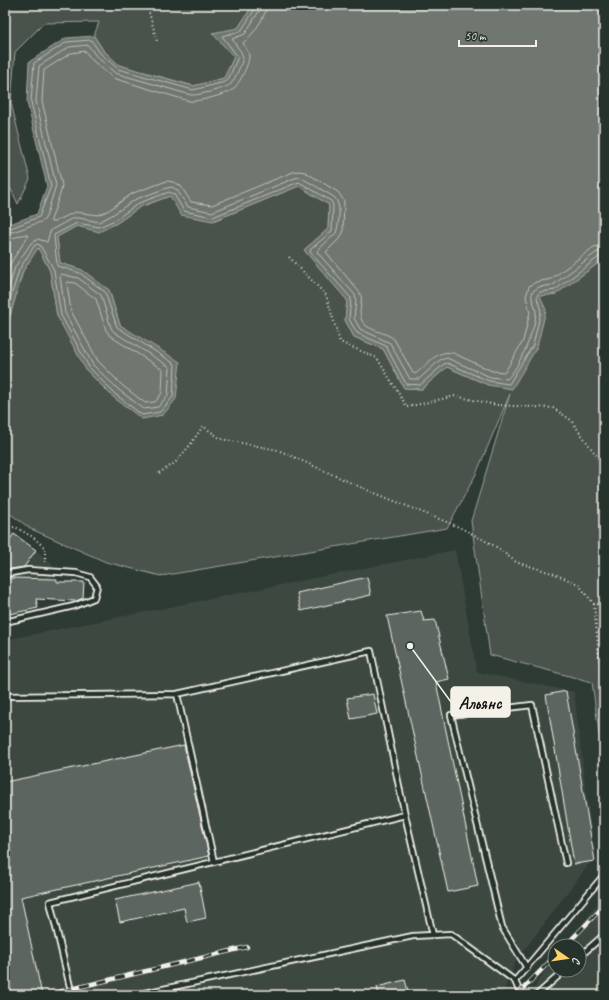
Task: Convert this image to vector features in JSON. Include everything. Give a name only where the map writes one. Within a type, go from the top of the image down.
[{"type":"lane","points":[[5,622],[74,606],[94,598],[96,586],[90,577],[76,574],[28,570],[6,572]]},
{"type":"lane","points":[[5,696],[177,694],[371,651],[433,935]]},
{"type":"lane","points":[[177,694],[214,862]]},
{"type":"lane","points":[[527,968],[502,927],[451,715],[532,705],[566,863]]},
{"type":"lane","points":[[72,995],[50,902],[406,815]]},
{"type":"lane","points":[[515,981],[604,875]]},
{"type":"lane","points":[[135,995],[413,936],[451,934],[515,981],[521,995]]},
{"type":"lane","points":[[587,950],[604,935]]},
{"type":"lane","points":[[538,995],[556,978]]},
{"type":"path","points":[[147,5],[157,41]]},
{"type":"path","points":[[289,257],[326,295],[340,342],[377,358],[407,407],[455,396],[496,404],[553,408],[570,420],[604,466]]},
{"type":"path","points":[[159,473],[175,463],[203,426],[222,439],[278,450],[367,490],[459,527],[495,546],[516,562],[552,573],[578,584],[594,604],[604,710]]},
{"type":"path","points":[[5,528],[15,527],[33,537],[45,548],[45,571]]},
{"type":"path","points":[[594,604],[604,605]]},
{"type":"shaded area","points":[[5,5],[253,5],[238,28],[234,57],[224,78],[194,86],[119,65],[103,50],[94,36],[99,22],[44,23],[15,52],[11,103],[30,179],[18,204],[5,177]]},
{"type":"shaded area","points":[[299,186],[329,205],[328,229],[304,250],[347,300],[345,320],[354,337],[383,349],[404,388],[422,389],[447,367],[488,385],[540,296],[556,294],[604,259],[604,769],[592,682],[490,655],[471,521],[510,394],[476,474],[447,528],[161,576],[106,562],[31,529],[5,510],[5,323],[10,316],[23,271],[38,247],[50,271],[57,316],[148,344],[120,325],[109,290],[82,270],[60,263],[57,237],[77,226],[99,231],[117,223],[140,207],[170,196],[213,221]]},
{"type":"shaded area","points":[[5,526],[52,563],[51,584],[5,597]]},
{"type":"shaded area","points":[[455,550],[477,672],[574,692],[594,857],[516,961],[502,995],[5,995],[5,640]]},
{"type":"shaded area","points":[[604,896],[604,995],[533,995],[537,982],[547,969],[547,978],[587,978],[587,938],[571,938]]},
{"type":"water","points":[[253,5],[604,5],[604,259],[556,294],[540,296],[546,310],[537,347],[512,389],[488,385],[447,367],[422,389],[404,388],[383,349],[354,337],[345,320],[347,300],[304,250],[328,229],[329,205],[299,186],[213,221],[181,215],[170,196],[140,207],[117,223],[99,232],[77,226],[57,237],[60,263],[82,270],[109,290],[120,325],[180,362],[176,399],[163,415],[142,419],[113,397],[86,370],[57,316],[50,271],[38,248],[23,271],[10,316],[5,323],[5,212],[10,224],[37,214],[47,186],[27,102],[29,62],[66,38],[94,36],[103,50],[119,65],[193,86],[224,78],[234,57],[212,33],[238,28]]},
{"type":"building","points":[[14,534],[36,550],[24,567],[10,569],[5,566],[5,546]]},
{"type":"building","points":[[367,577],[371,595],[301,611],[297,593]]},
{"type":"building","points":[[5,579],[57,579],[57,582],[84,582],[83,598],[76,601],[36,599],[38,608],[5,615]]},
{"type":"building","points":[[421,611],[424,621],[435,620],[449,679],[436,682],[478,886],[448,892],[387,616]]},
{"type":"building","points":[[566,691],[595,861],[574,864],[546,695]]},
{"type":"building","points":[[373,694],[377,714],[351,719],[347,698]]},
{"type":"building","points":[[184,745],[209,856],[21,897],[42,995],[5,995],[5,782]]},
{"type":"building","points":[[199,882],[206,918],[187,922],[184,908],[120,922],[115,900]]},
{"type":"building","points":[[405,980],[409,995],[379,995],[377,987]]},
{"type":"railway","points":[[573,938],[604,906]]},
{"type":"railway","points":[[46,995],[247,947]]},
{"type":"railway","points":[[517,995],[547,964]]},
{"type":"place","name":"Альянс","points":[[410,646]]}]
